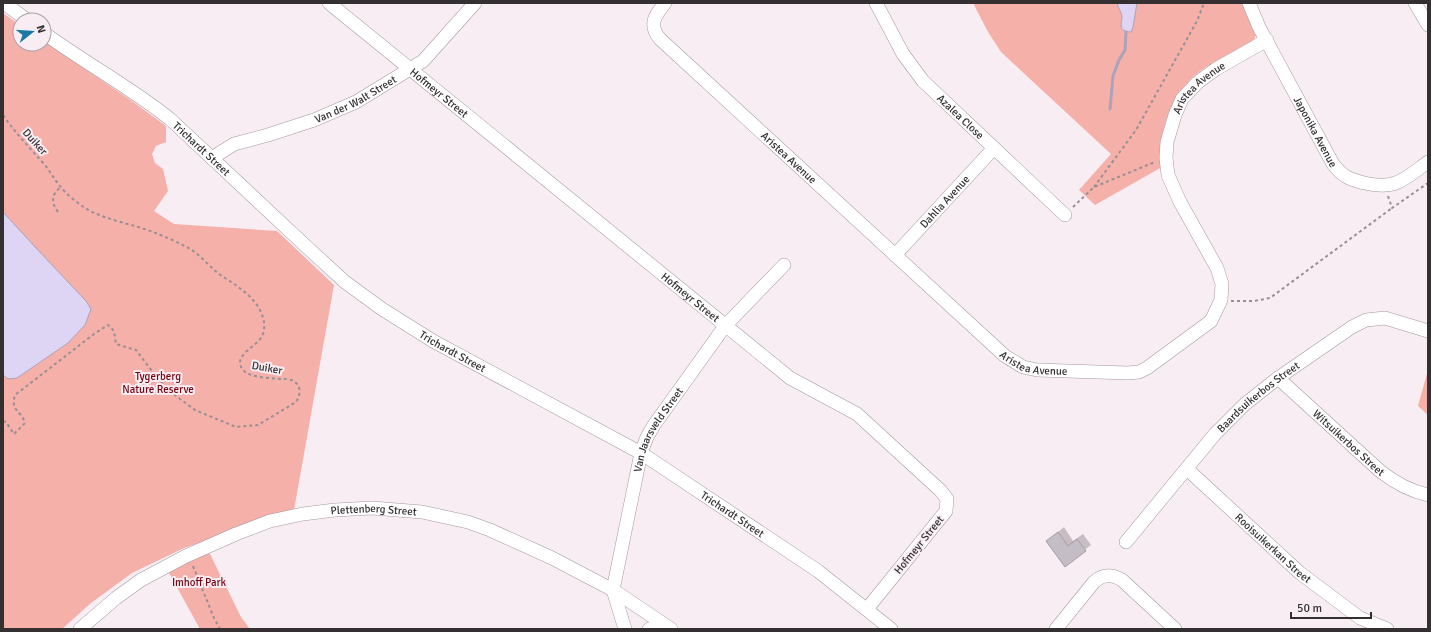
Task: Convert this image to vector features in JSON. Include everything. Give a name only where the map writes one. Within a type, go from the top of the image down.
[{"type":"street","points":[[4,3],[16,12]]},
{"type":"street","name":"Hofmeyr Street","points":[[329,3],[790,378],[857,414],[941,491],[947,499],[946,511],[867,609]]},
{"type":"street","name":"Van der Walt Street","points":[[212,158],[234,144],[314,120],[356,102],[411,70],[423,61],[475,3]]},
{"type":"street","name":"Aristea Avenue","points":[[665,3],[656,14],[654,23],[656,33],[660,39],[1005,356],[1024,367],[1037,370],[1128,373],[1139,372],[1148,368],[1211,321],[1220,304],[1222,284],[1217,268],[1180,202],[1168,175],[1166,158],[1167,142],[1175,115],[1182,99],[1198,82],[1216,69],[1266,40]]},
{"type":"street","name":"Azalea Close","points":[[876,3],[903,54],[923,81],[1065,215]]},
{"type":"street","name":"Japonika Avenue","points":[[1249,3],[1266,40],[1333,164],[1344,177],[1354,181],[1384,186],[1403,180],[1428,162]]},
{"type":"street","points":[[1415,3],[1428,25]]},
{"type":"street","name":"Trichardt Street","points":[[52,39],[148,101],[170,119],[340,277],[382,309],[432,341],[641,453],[811,566],[891,629]]},
{"type":"street","name":"Dahlia Avenue","points":[[895,255],[994,148]]},
{"type":"street","name":"Van Jaarsveld Street","points":[[624,629],[613,590],[641,453],[647,437],[725,326],[784,265]]},
{"type":"street","name":"Baardsuikerbos Street","points":[[1126,542],[1215,434],[1245,404],[1278,378],[1352,327],[1366,320],[1385,318],[1428,331]]},
{"type":"street","name":"Witsuikerbos Street","points":[[1278,378],[1380,471],[1407,488],[1428,495]]},
{"type":"street","name":"Rooisuikerkan Street","points":[[1186,469],[1291,566],[1312,583],[1360,618],[1387,629]]},
{"type":"street","name":"Plettenberg Street","points":[[80,629],[116,598],[141,580],[188,555],[253,527],[287,517],[319,511],[357,508],[401,509],[446,516],[490,530],[552,558],[613,590],[667,626]]},
{"type":"street","points":[[1056,629],[1094,582],[1103,576],[1109,575],[1122,580],[1175,629]]},
{"type":"street","points":[[649,629],[667,626]]},
{"type":"path","points":[[1065,215],[1094,187],[1136,130],[1198,21],[1204,3]]},
{"type":"path","name":"Duiker","points":[[3,115],[21,140],[43,163],[61,187],[83,207],[112,219],[153,232],[192,250],[218,273],[236,285],[253,300],[262,311],[264,330],[258,342],[245,352],[241,358],[240,364],[243,370],[249,375],[291,380],[301,391],[300,397],[296,402],[258,425],[236,427],[195,410],[176,396],[158,379],[136,350],[116,344],[114,331],[108,325],[94,334],[15,395],[12,403],[24,418],[25,423],[20,429],[14,434],[6,422],[3,421]]},
{"type":"path","points":[[1094,187],[1166,158]]},
{"type":"path","points":[[1220,304],[1270,298],[1428,183]]},
{"type":"path","points":[[1384,186],[1392,208]]},
{"type":"path","points":[[58,212],[54,206],[53,197],[56,191],[61,187]]},
{"type":"path","points":[[188,555],[220,629]]},
{"type":"green space","points":[[973,3],[1244,3],[1256,34],[1249,44],[1206,67],[1197,74],[1189,81],[1175,99],[1163,131],[1162,167],[1095,205],[1079,190],[1111,154],[1001,52],[988,32]]},
{"type":"green space","name":"Tygerberg Nature Reserve","points":[[3,13],[12,19],[12,52],[52,52],[52,46],[166,126],[166,142],[156,146],[152,154],[155,163],[163,169],[168,191],[154,211],[174,224],[277,231],[334,285],[294,510],[184,548],[132,573],[91,603],[62,629],[3,629]]},
{"type":"green space","points":[[1428,370],[1428,415],[1418,406]]},
{"type":"green space","name":"Imhoff Park","points":[[209,552],[241,617],[250,629],[200,629],[168,571]]},
{"type":"shaded area","points":[[1117,3],[1137,3],[1131,32],[1122,29],[1121,27],[1122,16]]},
{"type":"shaded area","points":[[3,212],[86,301],[91,309],[85,325],[68,343],[17,378],[8,379],[3,375]]},
{"type":"building","points":[[1058,532],[1068,546],[1077,539],[1086,551],[1065,567],[1046,541]]},
{"type":"waterway","points":[[1110,109],[1113,76],[1119,60],[1125,50],[1126,32]]}]
